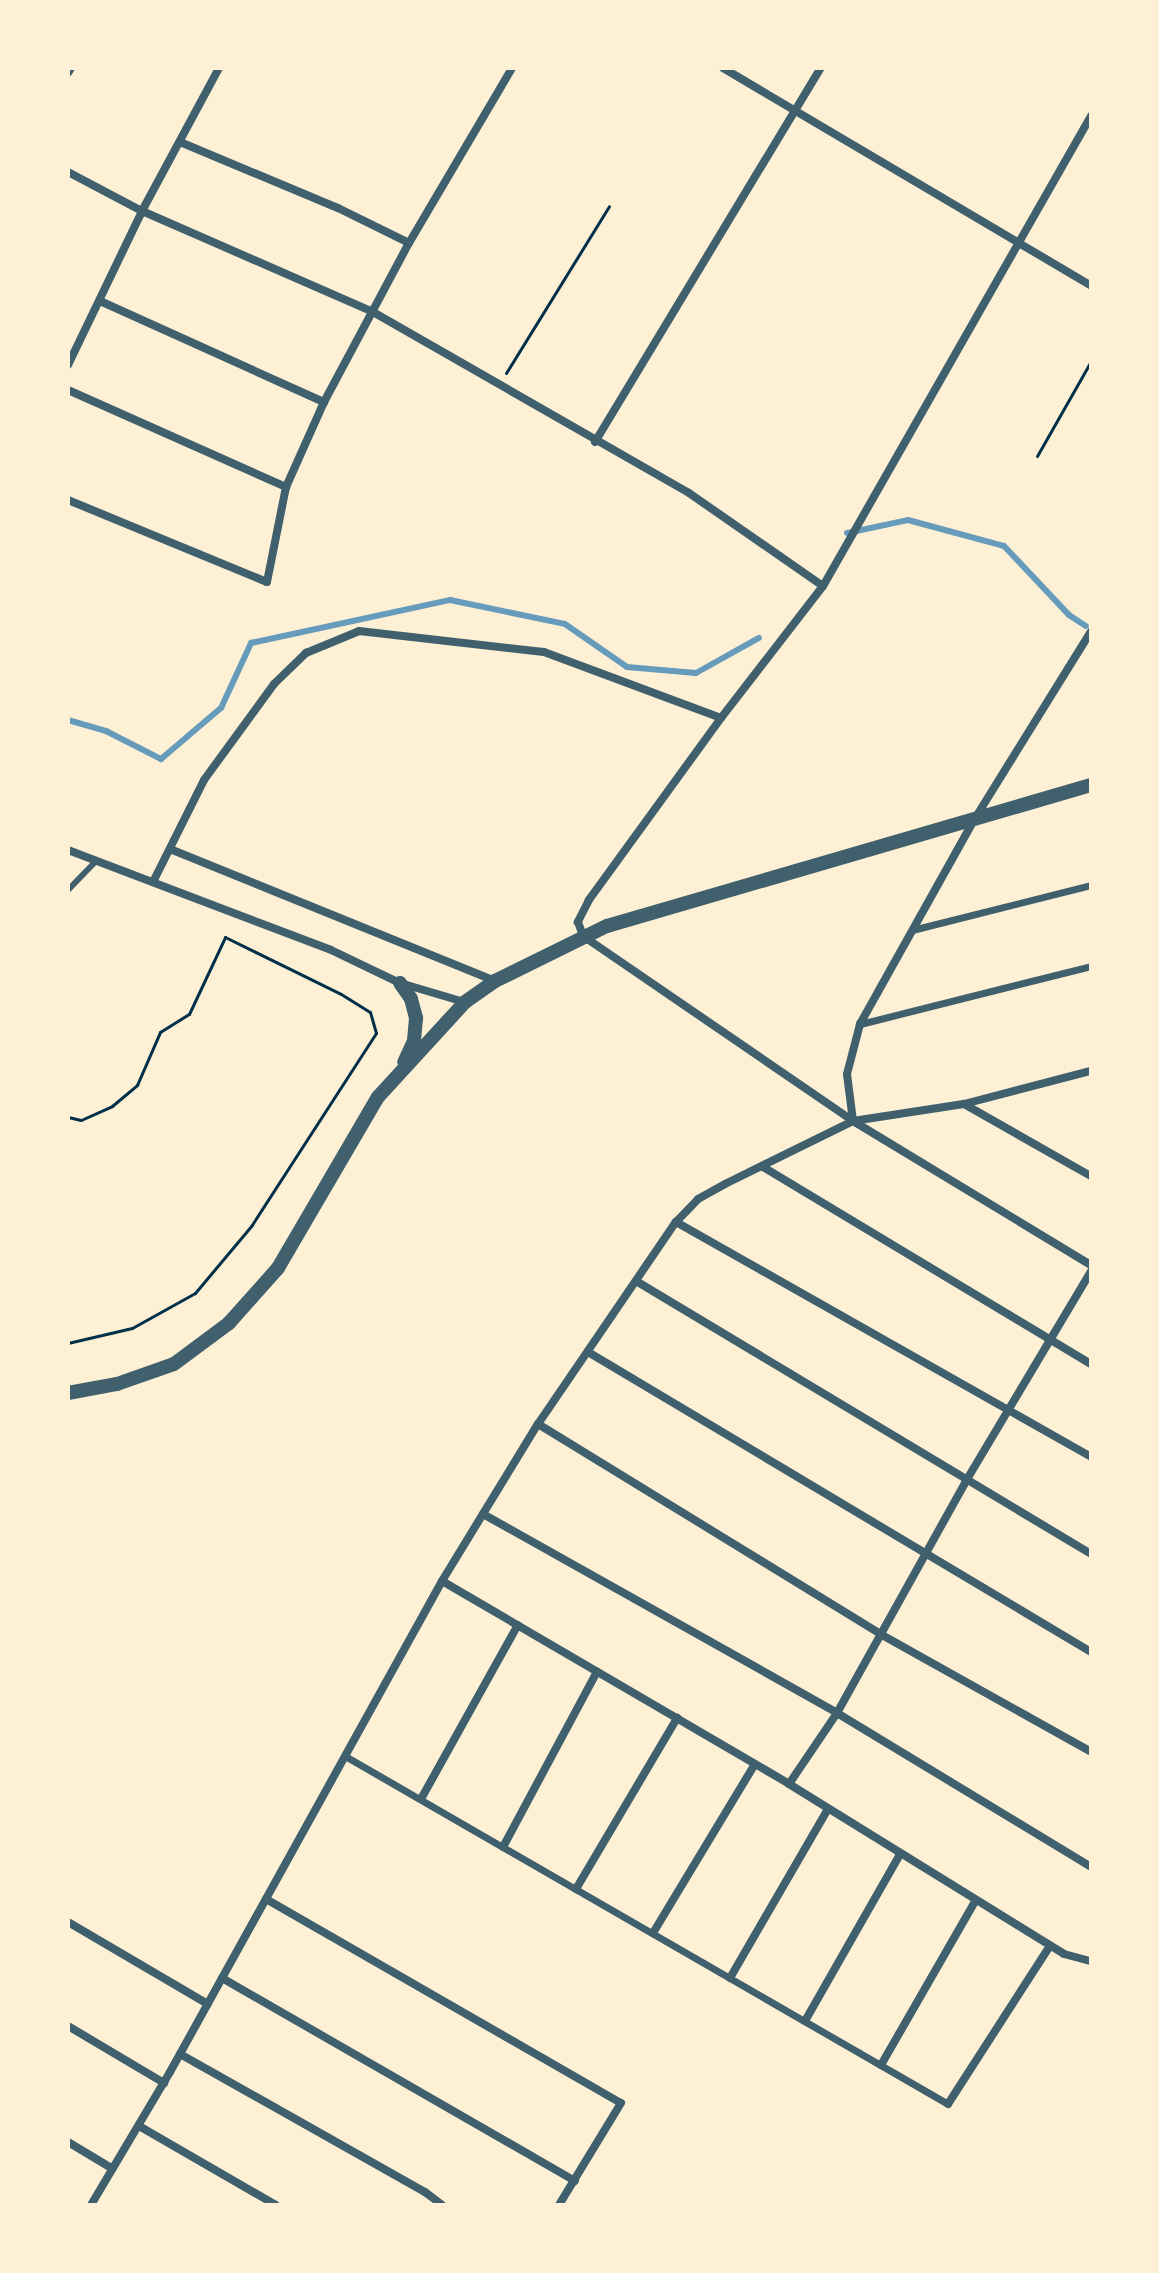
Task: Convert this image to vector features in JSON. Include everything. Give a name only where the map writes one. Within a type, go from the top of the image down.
[{"type":"street","points":[[68,73],[71,68]]},
{"type":"street","points":[[68,365],[142,211],[219,68]]},
{"type":"street","points":[[68,500],[267,582],[286,487],[324,402],[409,243],[512,68]]},
{"type":"street","points":[[723,68],[1091,286]]},
{"type":"street","points":[[595,442],[821,68]]},
{"type":"street","points":[[1091,116],[1087,131],[1018,244],[862,524],[823,586],[721,718],[589,900],[578,922],[583,936],[853,1121],[1091,1265]]},
{"type":"street","points":[[180,142],[338,208],[409,243]]},
{"type":"street","points":[[68,172],[142,211],[373,312],[499,383],[595,442],[689,493],[823,586]]},
{"type":"street","points":[[100,301],[324,402]]},
{"type":"street","points":[[68,390],[286,487]]},
{"type":"street","points":[[153,882],[204,780],[274,684],[306,653],[359,631],[544,652],[721,718]]},
{"type":"street","points":[[853,1121],[847,1074],[860,1024],[974,820],[1091,631]]},
{"type":"street","points":[[68,1393],[117,1384],[174,1364],[229,1323],[278,1268],[378,1097],[465,1002],[495,981],[607,926],[1091,785]]},
{"type":"street","points":[[170,849],[495,981]]},
{"type":"street","points":[[68,850],[331,950],[400,983],[465,1002]]},
{"type":"street","points":[[912,930],[1091,885]]},
{"type":"street","points":[[860,1024],[1091,966]]},
{"type":"street","points":[[399,1073],[416,1029],[411,999],[400,983]]},
{"type":"street","points":[[91,2205],[164,2083],[442,1581],[538,1424],[676,1222],[698,1199],[853,1121],[964,1104],[1091,1071]]},
{"type":"street","points":[[964,1104],[1091,1176]]},
{"type":"street","points":[[763,1167],[1091,1364]]},
{"type":"street","points":[[676,1222],[1010,1408],[1091,1457]]},
{"type":"street","points":[[789,1784],[837,1713],[966,1481],[1091,1271]]},
{"type":"street","points":[[636,1281],[1091,1554]]},
{"type":"street","points":[[588,1352],[1091,1652]]},
{"type":"street","points":[[538,1424],[882,1635],[1091,1752]]},
{"type":"street","points":[[483,1514],[837,1713],[1091,1867]]},
{"type":"street","points":[[442,1581],[789,1784],[1050,1946],[1064,1954],[1091,1961]]},
{"type":"street","points":[[421,1799],[518,1625]]},
{"type":"street","points":[[503,1847],[597,1672]]},
{"type":"street","points":[[576,1889],[677,1718]]},
{"type":"street","points":[[345,1756],[948,2104],[1050,1946]]},
{"type":"street","points":[[653,1933],[755,1764]]},
{"type":"street","points":[[730,1978],[828,1809]]},
{"type":"street","points":[[805,2021],[901,1853]]},
{"type":"street","points":[[266,1899],[621,2103],[559,2205]]},
{"type":"street","points":[[881,2065],[976,1900]]},
{"type":"street","points":[[68,1922],[208,2004]]},
{"type":"street","points":[[222,1978],[575,2181]]},
{"type":"street","points":[[68,2026],[164,2083]]},
{"type":"street","points":[[180,2054],[425,2192],[442,2205]]},
{"type":"street","points":[[139,2126],[276,2205]]},
{"type":"street","points":[[68,2142],[113,2169]]},
{"type":"lane","points":[[68,890],[96,861]]},
{"type":"path","points":[[499,383],[609,206]]},
{"type":"path","points":[[1037,456],[1091,361]]},
{"type":"path","points":[[68,1117],[81,1120],[112,1106],[137,1085],[160,1032],[189,1014],[225,937],[341,994],[370,1012],[376,1033],[252,1225],[195,1293],[132,1328],[68,1343]]},
{"type":"waterway","points":[[847,533],[908,520],[1004,546],[1069,615],[1086,626]]},
{"type":"waterway","points":[[68,720],[106,731],[161,759],[221,708],[251,643],[450,600],[565,624],[627,667],[696,673],[759,638]]}]
